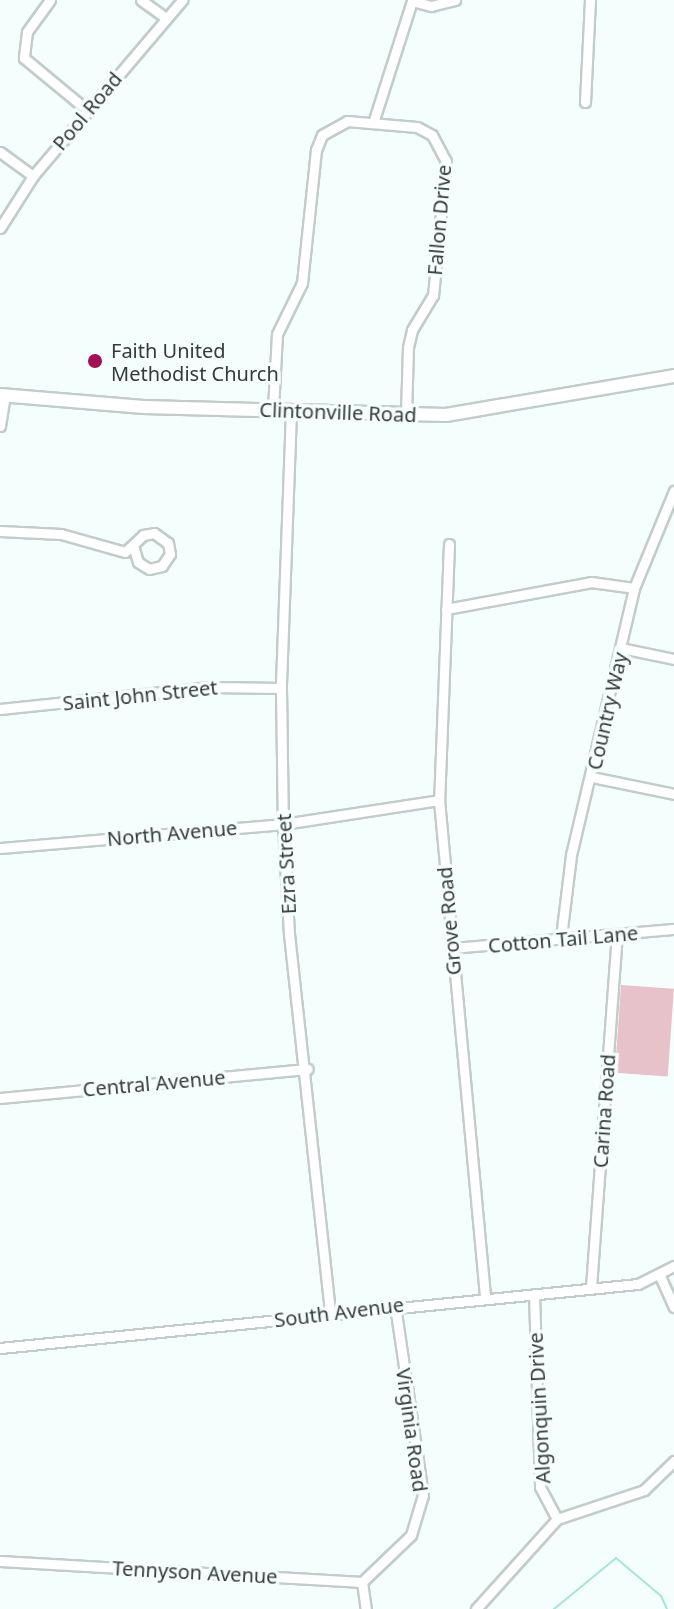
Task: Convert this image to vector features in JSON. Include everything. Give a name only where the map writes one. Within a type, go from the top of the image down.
[{"type":"main road","name":"Clintonville Road","points":[[3,396],[406,415],[482,411],[674,376]]},
{"type":"street","points":[[50,0],[27,32],[24,58],[88,111]]},
{"type":"street","points":[[141,0],[166,18]]},
{"type":"street","name":"Pool Road","points":[[0,228],[33,176],[182,0]]},
{"type":"street","points":[[373,123],[410,1],[431,6],[455,0]]},
{"type":"street","points":[[585,102],[590,0]]},
{"type":"street","name":"Fallon Drive","points":[[273,410],[277,334],[302,283],[319,143],[334,124],[373,123],[425,131],[442,148],[446,161],[433,295],[408,347],[406,415]]},
{"type":"street","points":[[0,152],[33,176]]},
{"type":"street","points":[[0,426],[3,396]]},
{"type":"street","name":"Ezra Street","points":[[291,411],[281,688],[283,824],[289,934],[308,1069],[330,1314]]},
{"type":"street","name":"Country Way","points":[[561,937],[571,855],[592,777],[634,588],[674,491]]},
{"type":"street","points":[[0,531],[61,534],[117,551],[134,549]]},
{"type":"street","points":[[154,533],[168,543],[170,554],[162,566],[149,569],[138,562],[134,549],[139,539],[154,533]]},
{"type":"street","name":"Grove Road","points":[[449,544],[439,800],[485,1297]]},
{"type":"street","points":[[446,609],[591,582],[634,588]]},
{"type":"street","points":[[621,648],[674,659]]},
{"type":"street","name":"Saint John Street","points":[[0,709],[210,687],[281,688]]},
{"type":"street","points":[[592,777],[674,794]]},
{"type":"street","name":"North Avenue","points":[[0,848],[283,824],[439,800]]},
{"type":"street","name":"Cotton Tail Lane","points":[[452,948],[674,929]]},
{"type":"street","name":"Carina Road","points":[[591,1287],[617,934]]},
{"type":"street","name":"Central Avenue","points":[[0,1098],[308,1069]]},
{"type":"street","name":"South Avenue","points":[[0,1348],[395,1305],[638,1284],[660,1276],[674,1266]]},
{"type":"street","points":[[660,1276],[674,1307]]},
{"type":"street","name":"Algonquin Drive","points":[[534,1294],[540,1487],[557,1519]]},
{"type":"street","name":"Virginia Road","points":[[362,1582],[411,1535],[423,1495],[395,1305]]},
{"type":"street","points":[[476,1609],[557,1519],[644,1490],[674,1461]]},
{"type":"street","name":"Tennyson Avenue","points":[[0,1561],[362,1582]]},
{"type":"street","points":[[362,1582],[366,1609]]},
{"type":"shaded area","points":[[621,985],[674,989],[668,1076],[615,1073]]},
{"type":"waterway","points":[[554,1609],[616,1558],[661,1596],[667,1609]]},
{"type":"place","name":"Faith United Methodist Church","points":[[95,361]]}]
